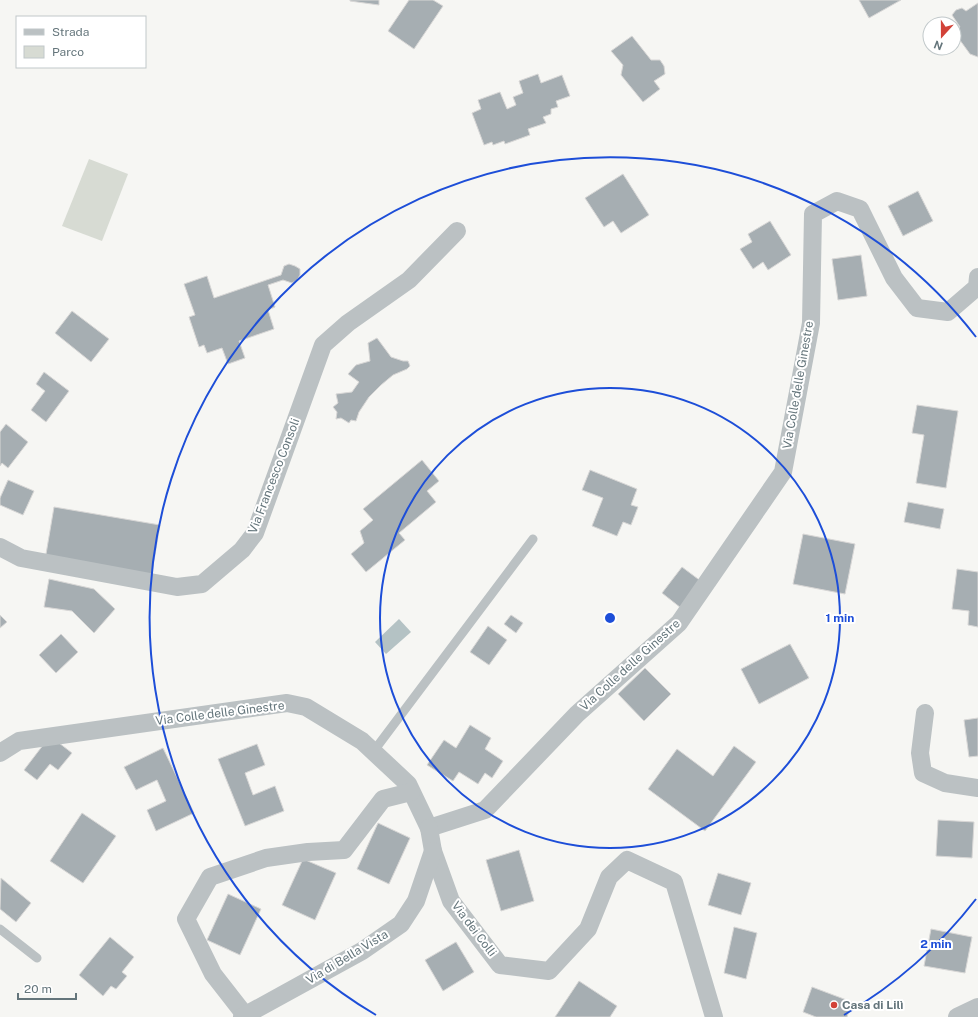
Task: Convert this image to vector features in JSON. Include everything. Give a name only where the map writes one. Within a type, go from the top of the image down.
[{"type":"street","name":"Via Colle delle Ginestre","points":[[0,752],[19,740],[287,703],[306,707],[362,742],[408,784],[429,828],[485,810],[577,714],[679,623],[783,472],[810,322],[813,214],[837,202],[860,209],[894,278],[917,308],[948,312],[977,287],[978,277]]},
{"type":"street","name":"Via Francesco Consoli","points":[[0,547],[21,558],[176,587],[202,584],[242,550],[255,533],[323,345],[348,323],[409,280],[457,231]]},
{"type":"street","points":[[925,713],[920,753],[923,772],[945,784],[978,788]]},
{"type":"street","points":[[244,1016],[213,974],[186,919],[210,877],[266,858],[308,852],[344,850],[383,799],[411,792]]},
{"type":"street","name":"Via dei Colli","points":[[429,828],[433,850],[451,900],[500,965],[549,971],[588,929],[609,877],[627,860],[674,882],[714,1017]]},
{"type":"street","name":"Via di Bella Vista","points":[[244,1016],[362,951],[400,924],[416,901],[433,850]]},
{"type":"street","points":[[957,1017],[978,1007]]},
{"type":"lane","points":[[373,752],[533,539]]},
{"type":"lane","points":[[0,929],[37,958]]},
{"type":"green space","points":[[89,159],[128,174],[102,241],[62,226]]},
{"type":"shaded area","points":[[399,619],[411,632],[386,654],[375,642]]},
{"type":"building","points":[[379,0],[379,5],[350,1]]},
{"type":"building","points":[[409,0],[433,0],[443,6],[414,49],[388,31]]},
{"type":"building","points":[[859,0],[901,0],[869,18]]},
{"type":"building","points":[[978,3],[978,57],[970,54],[962,43],[962,16],[952,15],[956,10],[962,8],[966,11]]},
{"type":"building","points":[[632,36],[651,60],[660,60],[664,66],[665,74],[654,81],[660,89],[643,102],[621,75],[623,65],[611,51]]},
{"type":"building","points":[[538,74],[541,83],[562,75],[570,96],[556,101],[558,107],[551,109],[551,114],[543,117],[546,123],[528,129],[530,135],[505,144],[504,141],[493,145],[492,142],[484,145],[472,113],[481,109],[478,100],[500,92],[507,109],[516,105],[513,97],[523,93],[519,81]]},
{"type":"building","points":[[623,174],[649,215],[621,233],[613,221],[604,227],[585,198]]},
{"type":"building","points":[[918,191],[933,221],[903,236],[888,206]]},
{"type":"building","points":[[770,221],[791,255],[768,270],[763,262],[753,269],[740,249],[752,242],[748,234]]},
{"type":"building","points":[[861,255],[867,296],[838,300],[832,259]]},
{"type":"building","points":[[289,264],[300,269],[300,275],[297,280],[292,283],[283,280],[268,285],[275,307],[268,310],[274,329],[239,341],[245,358],[228,364],[222,348],[207,353],[204,345],[199,347],[189,317],[195,315],[184,284],[207,276],[214,298],[281,275],[284,266]]},
{"type":"building","points":[[72,311],[109,339],[91,362],[55,333]]},
{"type":"building","points":[[377,338],[391,357],[408,361],[410,366],[407,369],[393,375],[369,397],[359,412],[356,421],[351,420],[349,423],[341,418],[336,419],[337,412],[333,407],[338,403],[336,394],[352,392],[359,382],[348,374],[356,365],[370,361],[368,343]]},
{"type":"building","points":[[44,372],[69,391],[46,422],[31,410],[45,391],[36,384]]},
{"type":"building","points":[[917,405],[958,411],[946,488],[916,483],[924,435],[912,433]]},
{"type":"building","points":[[6,424],[28,442],[8,468],[2,463],[0,466],[0,432]]},
{"type":"building","points":[[422,460],[439,481],[427,491],[436,502],[399,533],[405,540],[366,572],[351,554],[364,543],[360,531],[373,520],[363,509]]},
{"type":"building","points":[[590,470],[637,489],[631,505],[638,507],[631,525],[623,522],[617,536],[592,526],[603,498],[582,490]]},
{"type":"building","points":[[8,480],[34,491],[23,515],[0,505],[0,498]]},
{"type":"building","points":[[908,502],[944,509],[940,529],[904,522]]},
{"type":"building","points":[[54,507],[160,525],[151,578],[45,560]]},
{"type":"building","points":[[803,534],[855,544],[845,594],[793,584]]},
{"type":"building","points":[[682,567],[702,582],[681,608],[662,593]]},
{"type":"building","points":[[957,569],[978,572],[978,627],[968,625],[969,611],[952,609]]},
{"type":"building","points":[[49,579],[94,589],[115,609],[94,633],[72,611],[44,607]]},
{"type":"building","points":[[0,615],[7,622],[0,628]]},
{"type":"building","points":[[511,615],[523,623],[516,633],[504,624]]},
{"type":"building","points":[[488,626],[507,640],[489,665],[470,652]]},
{"type":"building","points":[[61,634],[78,652],[56,673],[39,655]]},
{"type":"building","points":[[790,644],[809,678],[759,704],[741,669]]},
{"type":"building","points":[[645,668],[671,694],[644,721],[618,694]]},
{"type":"building","points":[[978,718],[978,756],[969,757],[964,720]]},
{"type":"building","points":[[470,725],[491,738],[485,749],[503,761],[492,778],[485,773],[478,784],[459,772],[453,781],[427,765],[444,740],[456,748]]},
{"type":"building","points":[[50,736],[72,753],[58,770],[50,764],[37,780],[24,770]]},
{"type":"building","points":[[257,744],[265,765],[245,773],[253,795],[275,786],[284,811],[245,826],[218,759]]},
{"type":"building","points":[[734,746],[756,762],[705,831],[648,789],[677,749],[713,776]]},
{"type":"building","points":[[163,748],[194,813],[156,831],[147,810],[166,801],[157,780],[136,790],[124,767]]},
{"type":"building","points":[[82,813],[116,836],[83,883],[50,861]]},
{"type":"building","points":[[938,820],[974,822],[972,858],[936,856]]},
{"type":"building","points":[[378,823],[410,838],[389,884],[357,869]]},
{"type":"building","points":[[519,850],[534,901],[501,911],[486,860]]},
{"type":"building","points":[[303,859],[336,873],[315,920],[282,905]]},
{"type":"building","points":[[718,873],[751,883],[741,915],[708,905]]},
{"type":"building","points":[[1,878],[31,903],[16,922],[0,909]]},
{"type":"building","points":[[228,894],[261,909],[240,955],[207,940]]},
{"type":"building","points":[[734,927],[757,933],[746,979],[724,973]]},
{"type":"building","points":[[931,929],[972,937],[965,973],[924,966]]},
{"type":"building","points":[[110,937],[134,957],[122,972],[127,976],[116,989],[111,986],[103,996],[79,975]]},
{"type":"building","points":[[456,942],[474,972],[443,991],[425,960]]},
{"type":"building","points":[[579,981],[617,1006],[610,1017],[555,1017]]},
{"type":"building","points":[[812,987],[852,1002],[847,1017],[816,1017],[803,1012]]},
{"type":"place","name":"Casa di Lilì","points":[[834,1005]]}]
